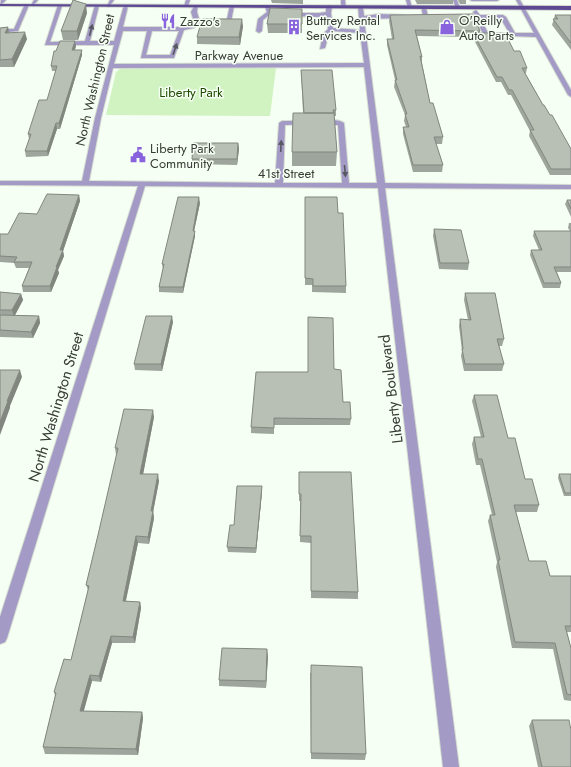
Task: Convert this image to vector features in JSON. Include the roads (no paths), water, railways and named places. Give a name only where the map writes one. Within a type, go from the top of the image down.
[{"type":"main road","points":[[0,5],[329,7],[364,5],[423,7],[455,11],[474,7],[571,8]]},
{"type":"street","points":[[0,5],[4,0]]},
{"type":"street","points":[[0,31],[16,30],[30,5],[36,0]]},
{"type":"street","points":[[109,6],[112,0]]},
{"type":"street","points":[[186,6],[188,0]]},
{"type":"street","points":[[343,0],[344,7]]},
{"type":"street","points":[[408,0],[410,7]]},
{"type":"street","points":[[454,0],[455,11],[478,17],[503,17],[513,35]]},
{"type":"street","points":[[472,0],[497,0]]},
{"type":"street","points":[[481,0],[486,7]]},
{"type":"street","points":[[518,0],[571,95]]},
{"type":"street","name":"Liberty Boulevard","points":[[364,5],[361,18],[451,767]]},
{"type":"street","points":[[60,6],[47,44],[117,43]]},
{"type":"street","points":[[88,43],[97,6]]},
{"type":"street","name":"North Washington Street","points":[[85,184],[126,6]]},
{"type":"street","points":[[121,29],[182,29],[192,27],[197,22],[194,12],[196,6]]},
{"type":"street","points":[[210,21],[229,21],[232,6]]},
{"type":"street","points":[[268,6],[269,13]]},
{"type":"street","points":[[329,7],[328,13],[331,29]]},
{"type":"street","points":[[389,7],[391,16]]},
{"type":"street","points":[[423,7],[426,16]]},
{"type":"street","points":[[474,7],[486,35],[538,35]]},
{"type":"street","points":[[258,31],[261,19],[269,13],[320,15],[328,13]]},
{"type":"street","points":[[361,18],[412,16]]},
{"type":"street","points":[[419,16],[433,16]]},
{"type":"street","points":[[150,29],[143,57],[172,57],[182,29]]},
{"type":"street","points":[[331,29],[363,32]]},
{"type":"street","points":[[322,48],[326,34],[331,29]]},
{"type":"street","points":[[150,66],[152,57]]},
{"type":"street","name":"Parkway Avenue","points":[[111,66],[367,65]]},
{"type":"street","points":[[279,185],[282,123],[341,123],[346,186]]},
{"type":"street","name":"41st Street","points":[[0,183],[571,187]]},
{"type":"street","name":"North Washington Street","points":[[0,638],[142,184]]},
{"type":"place","name":"Zazzo's","points":[[168,21]]},
{"type":"place","name":"Buttrey Rental Services Inc.","points":[[294,27]]},
{"type":"place","name":"O'Reilly Auto Parts","points":[[447,27]]},
{"type":"place","name":"Liberty Park Community","points":[[138,155]]},
{"type":"park label","name":"Liberty Park","points":[[191,92]]}]
